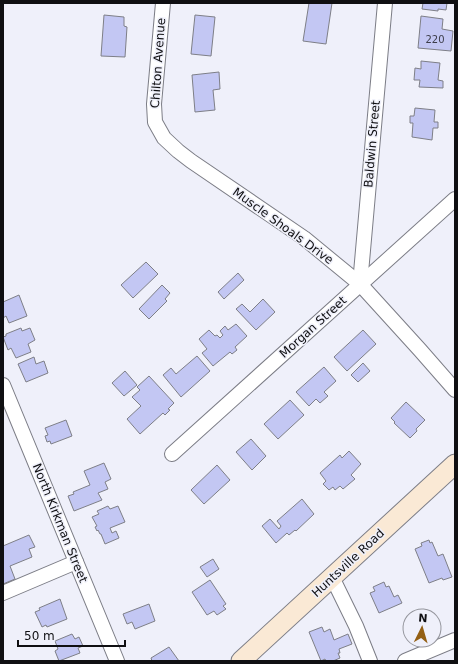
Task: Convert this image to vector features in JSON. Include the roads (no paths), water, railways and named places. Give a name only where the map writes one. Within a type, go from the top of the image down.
[{"type":"main road","name":"Huntsville Road","points":[[241,661],[455,464]]},
{"type":"street","name":"Chilton Avenue","points":[[155,122],[154,104],[163,3]]},
{"type":"street","name":"Baldwin Street","points":[[360,284],[385,3]]},
{"type":"street","name":"Muscle Shoals Drive","points":[[155,122],[164,138],[178,151],[304,238],[360,284],[455,390]]},
{"type":"street","name":"Morgan Street","points":[[172,454],[455,199]]},
{"type":"street","name":"North Kirkman Street","points":[[3,385],[117,661]]},
{"type":"street","points":[[3,593],[76,562]]},
{"type":"street","points":[[332,577],[356,626],[370,661]]},
{"type":"street","points":[[405,661],[455,640]]}]
